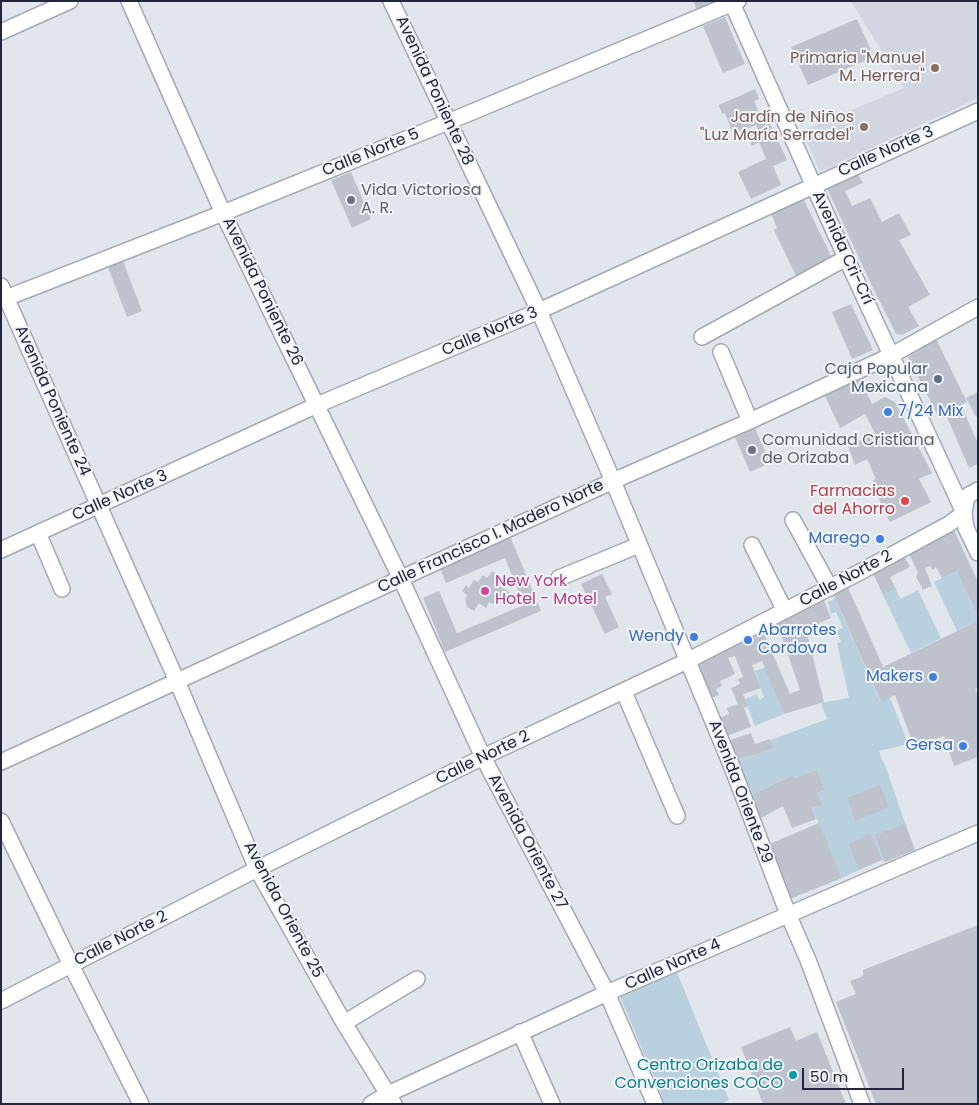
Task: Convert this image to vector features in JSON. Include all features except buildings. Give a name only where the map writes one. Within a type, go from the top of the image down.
[{"type":"street","points":[[1,32],[70,1]]},
{"type":"street","name":"Avenida Poniente 26","points":[[129,1],[223,213],[400,579]]},
{"type":"street","name":"Avenida Poniente 28","points":[[392,1],[539,311],[613,481]]},
{"type":"street","name":"Calle Norte 5","points":[[3,294],[223,213],[448,122],[733,2]]},
{"type":"street","name":"Avenida Cri-Crí","points":[[733,2],[813,186],[892,355],[971,497]]},
{"type":"street","name":"Calle Norte 3","points":[[1,550],[317,405],[539,311],[978,111]]},
{"type":"street","points":[[702,338],[846,258]]},
{"type":"street","name":"Avenida Poniente 24","points":[[3,294],[177,681]]},
{"type":"street","name":"Calle Francisco I. Madero Norte","points":[[1,762],[892,355],[978,307]]},
{"type":"street","points":[[721,352],[750,421]]},
{"type":"street","name":"Avenida Oriente 29","points":[[613,481],[732,767],[788,914],[803,946],[862,1104]]},
{"type":"street","points":[[971,497],[964,513],[966,528],[978,553]]},
{"type":"street","name":"Calle Norte 2","points":[[1,1000],[483,757],[687,661],[830,588],[949,524],[964,513]]},
{"type":"street","points":[[794,520],[830,588]]},
{"type":"street","points":[[38,533],[62,590]]},
{"type":"street","points":[[559,578],[639,545]]},
{"type":"street","points":[[752,545],[784,611]]},
{"type":"street","name":"Avenida Oriente 27","points":[[400,579],[483,757],[607,993],[655,1104]]},
{"type":"street","name":"Avenida Oriente 25","points":[[177,681],[258,870],[344,1022],[391,1099]]},
{"type":"street","points":[[624,692],[677,816]]},
{"type":"street","points":[[1,821],[141,1104]]},
{"type":"street","name":"Calle Norte 4","points":[[370,1104],[391,1099],[520,1032],[607,993],[978,833]]},
{"type":"street","points":[[344,1022],[417,979]]},
{"type":"street","points":[[520,1032],[552,1104]]},
{"type":"shaded area","name":"Primaria \"Manuel M. Herrera\"","points":[[851,1],[978,1],[978,98],[820,172],[802,131],[904,88]]},
{"type":"shaded area","points":[[957,571],[978,617],[978,621],[957,631],[934,582]]},
{"type":"shaded area","points":[[896,589],[900,599],[918,590],[941,638],[911,653],[883,595]]},
{"type":"shaded area","points":[[835,598],[880,701],[890,697],[908,744],[879,751],[905,823],[874,835],[885,862],[882,860],[871,835],[848,844],[859,870],[842,878],[812,808],[821,805],[817,793],[825,790],[817,770],[794,778],[793,775],[750,796],[737,761],[773,748],[771,740],[827,719],[821,703],[849,698],[837,643],[841,642],[837,630],[843,628],[836,612],[831,614],[828,602]]},
{"type":"shaded area","points":[[766,667],[784,714],[755,726],[745,699],[757,694],[759,700],[764,697],[755,671]]},
{"type":"shaded area","points":[[676,970],[729,1100],[721,1104],[665,1104],[619,994]]},
{"type":"place","name":"Primaria \"Manuel M. Herrera\"","points":[[935,68]]},
{"type":"place","name":"Jardín de Niños \"Luz María Serradel\"","points":[[864,127]]},
{"type":"place","name":"Vida Victoriosa A. R.","points":[[351,200]]},
{"type":"place","name":"Caja Popular Mexicana","points":[[938,379]]},
{"type":"place","name":"7/24 Mix","points":[[888,412]]},
{"type":"place","name":"Comunidad Cristiana de Orizaba","points":[[752,450]]},
{"type":"place","name":"Farmacias del Ahorro","points":[[905,501]]},
{"type":"place","name":"Marego","points":[[880,539]]},
{"type":"place","name":"New York Hotel - Motel","points":[[485,591]]},
{"type":"place","name":"Wendy","points":[[694,637]]},
{"type":"place","name":"Abarrotes Cordova","points":[[748,640]]},
{"type":"place","name":"Makers","points":[[933,677]]},
{"type":"place","name":"Gersa","points":[[963,746]]},
{"type":"place","name":"Centro Orizaba de Convenciones COCO","points":[[793,1075]]}]
